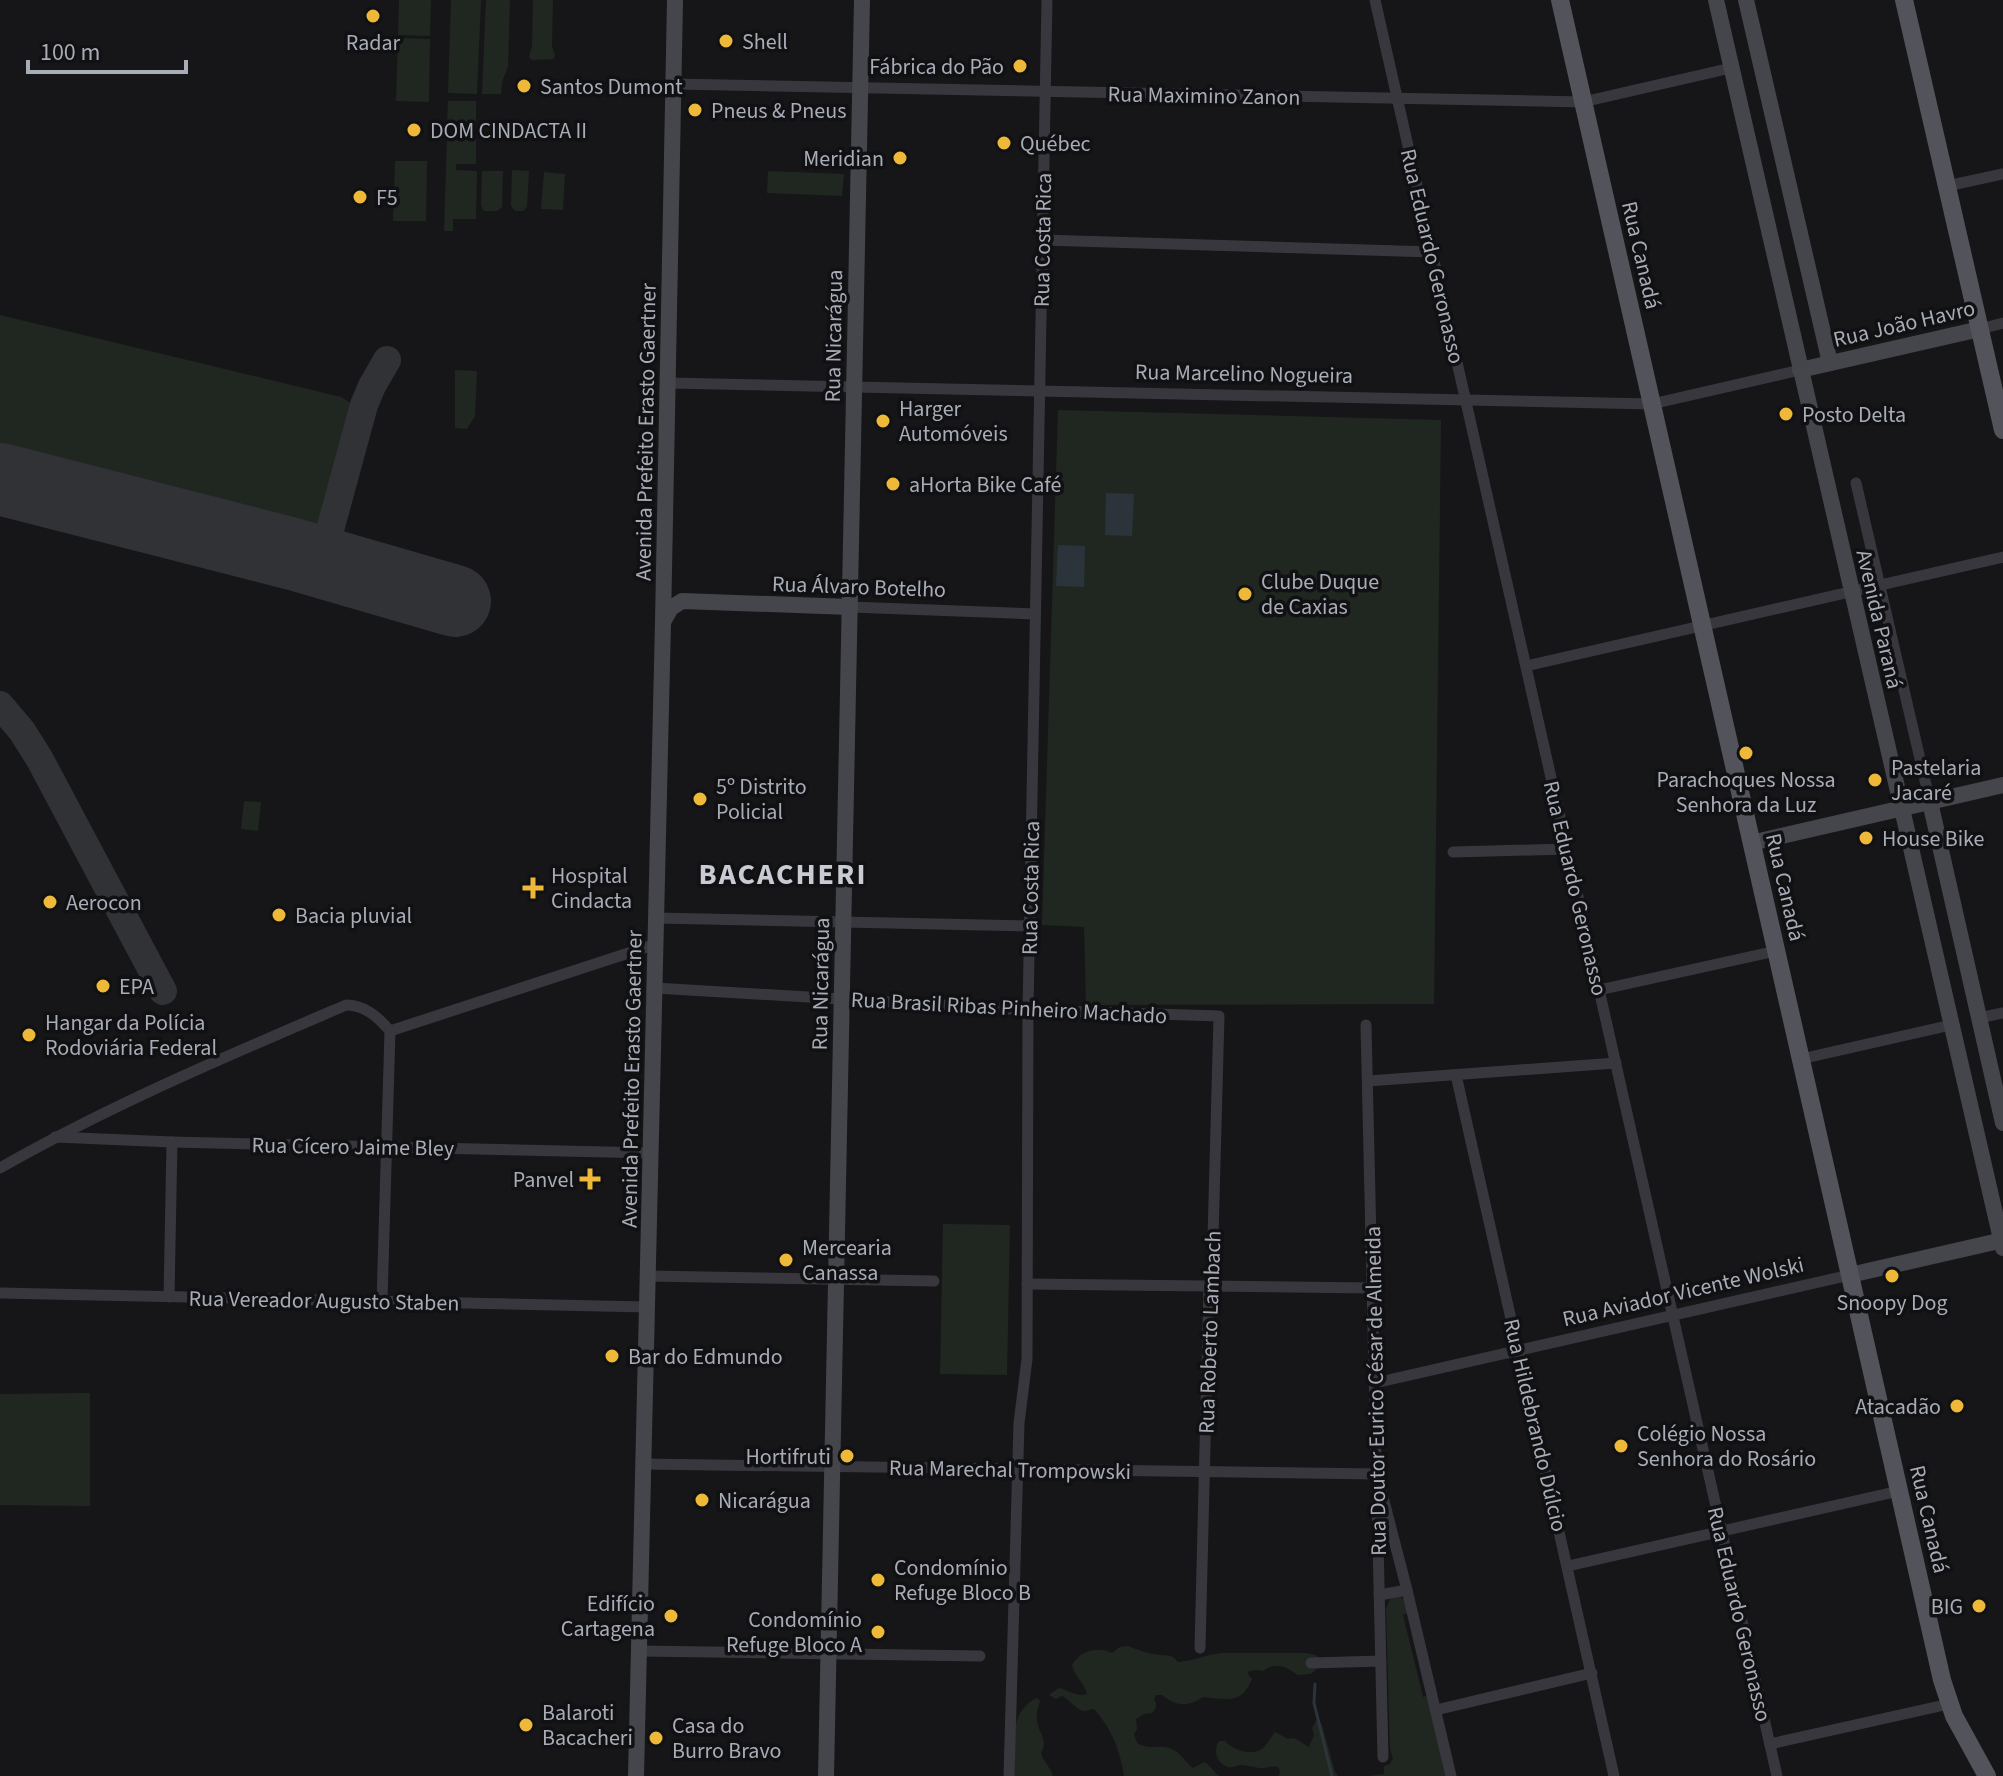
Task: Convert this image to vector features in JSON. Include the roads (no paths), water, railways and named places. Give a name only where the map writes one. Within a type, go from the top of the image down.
[{"type":"main road","name":"Avenida Prefeito Erasto Gaertner","points":[[636,1776],[675,0]]},
{"type":"main road","name":"Rua Nicarágua","points":[[826,1776],[862,0]]},
{"type":"main road","name":"Rua Canadá","points":[[1560,0],[1942,1680],[1949,1704],[1987,1776]]},
{"type":"main road","name":"Avenida Paraná","points":[[1716,0],[1731,68],[1815,366]]},
{"type":"main road","name":"Avenida Paraná","points":[[1746,0],[1901,808],[2002,1243]]},
{"type":"main road","points":[[1904,0],[2003,430]]},
{"type":"main road","name":"Rua João Havro","points":[[1815,366],[1980,329]]},
{"type":"main road","points":[[663,622],[671,608],[682,601],[664,579]]},
{"type":"main road","name":"Rua Álvaro Botelho","points":[[682,601],[850,607]]},
{"type":"main road","points":[[1751,843],[2003,785]]},
{"type":"main road","name":"Avenida Paraná","points":[[1930,802],[2003,1123]]},
{"type":"main road","name":"Rua Aviador Vicente Wolski","points":[[1850,1275],[2002,1243]]},
{"type":"street","name":"Rua Costa Rica","points":[[1009,1776],[1019,1423],[1027,1359],[1029,926],[1047,0]]},
{"type":"street","name":"Rua Eduardo Geronasso","points":[[1375,0],[1777,1776]]},
{"type":"street","name":"Rua Maximino Zanon","points":[[673,84],[1583,102],[1731,68]]},
{"type":"street","points":[[1947,186],[2003,174]]},
{"type":"street","points":[[1042,240],[1432,252]]},
{"type":"street","name":"Rua João Havro","points":[[1980,329],[2003,323]]},
{"type":"street","name":"Rua Marcelino Nogueira","points":[[668,383],[1652,404],[1815,366]]},
{"type":"street","name":"Avenida Paraná","points":[[1856,483],[1930,802]]},
{"type":"street","points":[[1526,666],[2003,557]]},
{"type":"street","name":"Rua Álvaro Botelho","points":[[850,607],[1035,614]]},
{"type":"street","points":[[1453,852],[1567,849]]},
{"type":"street","points":[[656,918],[1029,926]]},
{"type":"street","points":[[390,1031],[656,944]]},
{"type":"street","points":[[1599,990],[1776,951]]},
{"type":"street","name":"Rua Brasil Ribas Pinheiro Machado","points":[[655,988],[1028,1010],[1219,1016]]},
{"type":"street","points":[[0,1168],[164,1083],[346,1005],[353,1005],[371,1013],[390,1031],[382,1301]]},
{"type":"street","points":[[1979,1018],[2003,1013]]},
{"type":"street","name":"Rua Roberto Lambach","points":[[1200,1648],[1219,1016]]},
{"type":"street","name":"Rua Doutor Eurico César de Almeida","points":[[1366,1025],[1383,1757]]},
{"type":"street","points":[[1801,1059],[1951,1025]]},
{"type":"street","points":[[1368,1081],[1616,1063]]},
{"type":"street","name":"Rua Hildebrando Dúlcio","points":[[1456,1075],[1614,1776]]},
{"type":"street","name":"Rua Cícero Jaime Bley","points":[[55,1137],[651,1153]]},
{"type":"street","points":[[169,1297],[172,1142]]},
{"type":"street","name":"Rua Aviador Vicente Wolski","points":[[1375,1383],[1850,1275]]},
{"type":"street","points":[[648,1276],[934,1281]]},
{"type":"street","points":[[1027,1284],[1372,1288]]},
{"type":"street","name":"Rua Vereador Augusto Staben","points":[[0,1293],[647,1307]]},
{"type":"street","name":"Rua Marechal Trompowski","points":[[644,1464],[1377,1474]]},
{"type":"street","points":[[1377,1474],[1451,1776]]},
{"type":"street","points":[[1568,1566],[1899,1491]]},
{"type":"street","points":[[1379,1595],[1407,1590]]},
{"type":"street","points":[[639,1651],[980,1656]]},
{"type":"street","points":[[1311,1663],[1381,1661]]},
{"type":"street","points":[[1436,1710],[1592,1673]]},
{"type":"street","points":[[1770,1744],[1949,1704]]},
{"type":"waterway","points":[[1315,1684],[1314,1703],[1332,1776]]},
{"type":"place","name":"Radar","points":[[373,16]]},
{"type":"place","name":"Shell","points":[[726,41]]},
{"type":"place","name":"Fábrica do Pão","points":[[1020,66]]},
{"type":"place","name":"Santos Dumont","points":[[524,86]]},
{"type":"place","name":"Pneus & Pneus","points":[[695,110]]},
{"type":"place","name":"DOM CINDACTA II","points":[[414,130]]},
{"type":"place","name":"Québec","points":[[1004,143]]},
{"type":"place","name":"Meridian","points":[[900,158]]},
{"type":"place","name":"F5","points":[[360,197]]},
{"type":"place","name":"Posto Delta","points":[[1786,414]]},
{"type":"place","name":"Harger Automóveis","points":[[883,421]]},
{"type":"place","name":"aHorta Bike Café","points":[[893,484]]},
{"type":"place","name":"Clube Duque de Caxias","points":[[1245,594]]},
{"type":"place","name":"Parachoques Nossa Senhora da Luz","points":[[1746,753]]},
{"type":"place","name":"Pastelaria Jacaré","points":[[1875,780]]},
{"type":"place","name":"5º Distrito Policial","points":[[700,799]]},
{"type":"place","name":"House Bike","points":[[1866,838]]},
{"type":"place","name":"Hospital Cindacta","points":[[533,888]]},
{"type":"place","name":"Aerocon","points":[[50,902]]},
{"type":"place","name":"Bacia pluvial","points":[[279,915]]},
{"type":"place","name":"EPA","points":[[103,986]]},
{"type":"place","name":"Hangar da Polícia Rodoviária Federal","points":[[29,1035]]},
{"type":"place","name":"Panvel","points":[[590,1179]]},
{"type":"place","name":"Mercearia Canassa","points":[[786,1260]]},
{"type":"place","name":"Snoopy Dog","points":[[1892,1276]]},
{"type":"place","name":"Bar do Edmundo","points":[[612,1356]]},
{"type":"place","name":"Atacadão","points":[[1957,1406]]},
{"type":"place","name":"Colégio Nossa Senhora do Rosário","points":[[1621,1446]]},
{"type":"place","name":"Hortifruti","points":[[847,1456]]},
{"type":"place","name":"Nicarágua","points":[[702,1500]]},
{"type":"place","name":"Condomínio Refuge Bloco B","points":[[878,1580]]},
{"type":"place","name":"BIG","points":[[1979,1606]]},
{"type":"place","name":"Edifício Cartagena","points":[[671,1616]]},
{"type":"place","name":"Condomínio Refuge Bloco A","points":[[878,1632]]},
{"type":"place","name":"Balaroti Bacacheri","points":[[526,1725]]},
{"type":"place","name":"Casa do Burro Bravo","points":[[656,1738]]},
{"type":"district","name":"BACACHERI","points":[[783,874]]}]
